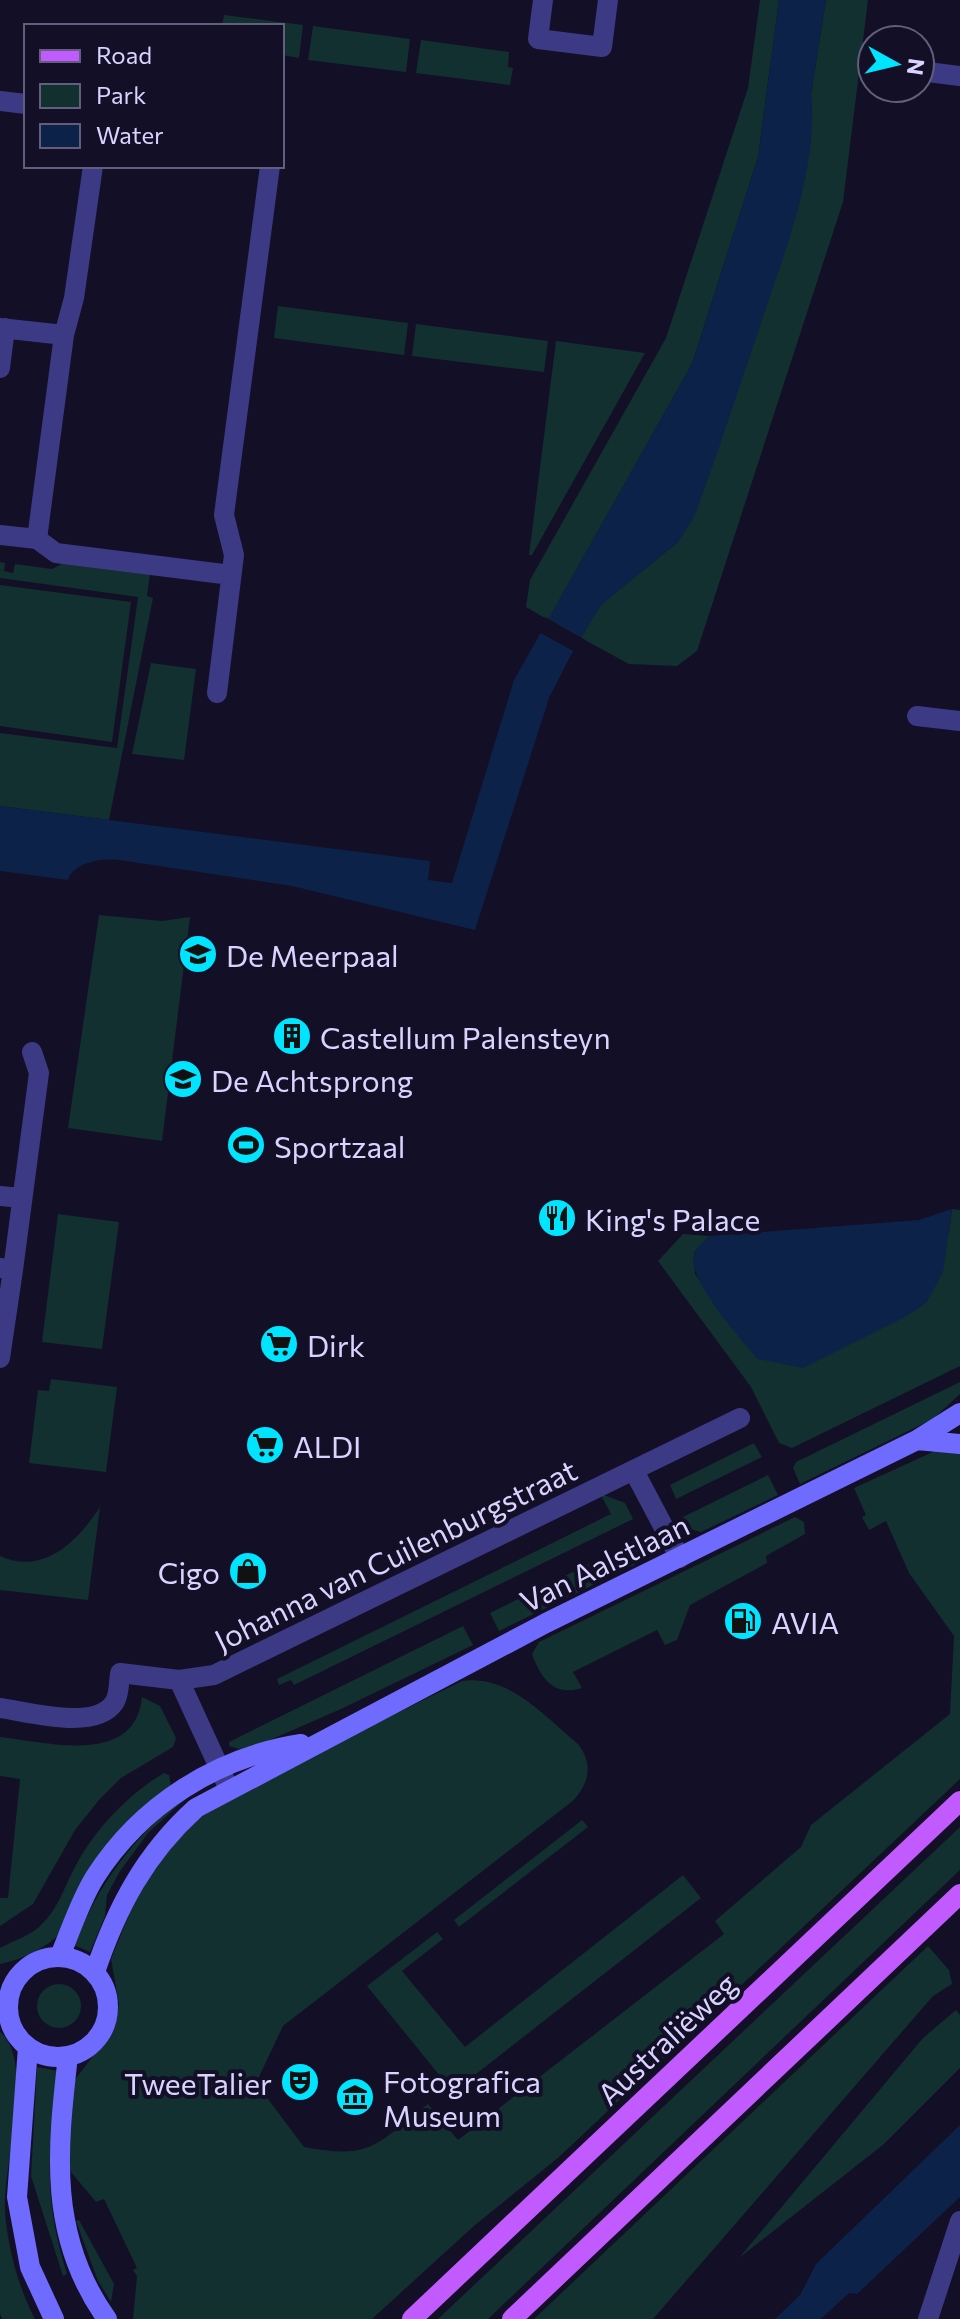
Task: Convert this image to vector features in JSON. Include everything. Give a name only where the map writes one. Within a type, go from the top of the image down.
[{"type":"main road","name":"Australiëweg","points":[[412,2319],[960,1801]]},
{"type":"main road","points":[[512,2319],[960,1894]]},
{"type":"street","points":[[543,0],[538,39],[602,47],[608,0]]},
{"type":"street","points":[[936,73],[960,76]]},
{"type":"street","points":[[0,101],[24,104]]},
{"type":"street","points":[[37,539],[64,335],[74,298],[93,168]]},
{"type":"street","points":[[217,693],[234,555],[224,515],[270,168]]},
{"type":"street","points":[[0,368],[2,328],[64,335]]},
{"type":"street","points":[[0,535],[37,539],[56,553],[231,575]]},
{"type":"street","points":[[917,716],[960,721]]},
{"type":"street","points":[[0,1358],[7,1269],[22,1198],[39,1073],[32,1052]]},
{"type":"street","points":[[0,1196],[22,1198]]},
{"type":"street","name":"Van Aalstlaan","points":[[95,1972],[123,1901],[154,1849],[196,1808],[319,1741],[917,1440],[960,1413]]},
{"type":"street","name":"Johanna van Cuilenburgstraat","points":[[0,1708],[87,1720],[104,1713],[116,1702],[120,1673],[179,1680],[214,1675],[740,1418]]},
{"type":"street","points":[[917,1440],[960,1444]]},
{"type":"street","points":[[634,1471],[680,1558]]},
{"type":"street","points":[[179,1680],[229,1789]]},
{"type":"street","name":"Van Aalstlaan","points":[[60,1956],[93,1880],[112,1853],[157,1805],[219,1769],[275,1748],[319,1741]]},
{"type":"street","points":[[60,1956],[85,1964],[95,1972],[107,1993],[108,2016],[90,2046],[68,2056],[47,2056],[28,2047],[4,2018],[9,1994],[7,1981],[33,1963],[60,1956]]},
{"type":"street","points":[[28,2047],[17,2197],[30,2267],[54,2319]]},
{"type":"street","points":[[68,2056],[58,2145],[58,2182],[74,2263],[107,2319]]},
{"type":"street","points":[[928,2319],[960,2221]]},
{"type":"green space","points":[[760,0],[779,0],[758,157],[692,364],[548,620],[526,607],[530,580],[666,338],[748,88]]},
{"type":"green space","points":[[826,0],[868,0],[865,24],[856,24],[856,97],[843,202],[697,651],[677,666],[629,664],[581,638],[600,605],[678,542],[801,195],[812,110],[811,94]]},
{"type":"green space","points":[[224,15],[303,25],[299,58],[284,55],[284,24],[222,24]]},
{"type":"green space","points":[[313,26],[410,39],[406,72],[308,60]]},
{"type":"green space","points":[[421,40],[509,52],[508,67],[513,68],[510,85],[416,73]]},
{"type":"green space","points":[[278,306],[408,323],[404,355],[274,338]]},
{"type":"green space","points":[[416,324],[548,341],[544,372],[412,356]]},
{"type":"green space","points":[[556,341],[645,353],[532,555],[529,555]]},
{"type":"green space","points":[[0,562],[5,563],[4,571],[13,573],[15,564],[52,569],[65,562],[150,574],[147,596],[153,598],[109,820],[0,806],[0,733],[117,748],[138,597],[0,578]]},
{"type":"green space","points":[[0,585],[131,602],[112,742],[0,726]]},
{"type":"green space","points":[[151,663],[196,669],[184,760],[132,754]]},
{"type":"green space","points":[[99,915],[162,921],[190,917],[162,1141],[68,1128]]},
{"type":"green space","points":[[952,1209],[960,1210],[960,1366],[792,1448],[779,1443],[751,1387],[658,1261],[683,1234],[710,1236],[694,1253],[695,1274],[744,1343],[949,1232]]},
{"type":"green space","points":[[58,1214],[119,1222],[102,1349],[42,1342]]},
{"type":"green space","points":[[51,1379],[117,1387],[106,1472],[29,1463],[38,1390],[49,1391]]},
{"type":"green space","points":[[960,1382],[960,1394],[933,1419],[800,1484],[793,1468],[796,1462]]},
{"type":"green space","points":[[754,1443],[762,1457],[676,1499],[670,1485]]},
{"type":"green space","points":[[935,1451],[960,1452],[960,1779],[559,2157],[475,2225],[372,2319],[133,2319],[137,2276],[133,2270],[137,2268],[104,2199],[96,2202],[71,2172],[67,2153],[74,2081],[115,2027],[119,2004],[111,1959],[145,1875],[194,1821],[243,1789],[462,1681],[495,1684],[510,1690],[578,1744],[586,1759],[588,1772],[574,1800],[283,2026],[256,2083],[304,2147],[327,2151],[360,2150],[384,2139],[428,2104],[458,2140],[724,1934],[715,1921],[801,1847],[811,1825],[950,1714],[954,1636],[909,1573],[886,1521],[869,1530],[854,1488]]},
{"type":"green space","points":[[768,1475],[778,1495],[701,1532],[683,1527],[679,1519]]},
{"type":"green space","points":[[604,1495],[625,1503],[633,1519],[294,1685],[291,1680],[279,1685],[277,1679],[611,1514],[602,1497]]},
{"type":"green space","points":[[100,1507],[88,1600],[0,1590],[0,1556],[31,1562],[58,1552],[81,1532]]},
{"type":"green space","points":[[795,1517],[804,1522],[805,1534],[766,1556],[767,1563],[690,1605],[677,1640],[665,1645],[657,1630],[573,1672],[582,1688],[563,1690],[544,1678],[532,1654],[539,1642]]},
{"type":"green space","points":[[650,1534],[653,1548],[640,1562],[499,1631],[490,1613]]},
{"type":"green space","points":[[463,1626],[473,1645],[245,1751],[229,1746],[229,1742]]},
{"type":"green space","points":[[142,1697],[160,1706],[176,1738],[173,1747],[121,1778],[99,1800],[75,1830],[33,1904],[0,1926],[0,1898],[8,1898],[20,1779],[0,1776],[0,1737],[64,1745],[106,1742],[123,1733],[136,1719]]},
{"type":"green space","points":[[164,1773],[169,1775],[171,1786],[63,1931],[34,1952],[0,1964],[0,1948],[33,1931],[52,1912],[81,1856],[100,1829],[137,1792]]},
{"type":"green space","points":[[182,1798],[184,1800],[148,1833],[120,1871],[107,1895],[105,1916],[90,1952],[74,1945],[95,1901],[118,1864],[147,1831]]},
{"type":"green space","points":[[582,1820],[588,1827],[459,1927],[454,1920]]},
{"type":"green space","points":[[960,1827],[960,1870],[488,2319],[438,2319]]},
{"type":"green space","points":[[683,1875],[701,1898],[453,2092],[367,1986],[437,1932],[443,1939],[402,1971],[465,2047]]},
{"type":"green space","points":[[928,1946],[949,1970],[952,1984],[933,1996],[653,2319],[534,2319]]},
{"type":"green space","points":[[59,1984],[75,1990],[81,2006],[75,2022],[59,2028],[43,2022],[37,2006],[43,1990]]},
{"type":"green space","points":[[956,2010],[960,2015],[960,2068],[884,2144],[739,2258],[923,2038]]},
{"type":"green space","points":[[0,2032],[10,2046],[16,2066],[17,2090],[5,2193],[6,2226],[19,2280],[35,2319],[2,2319],[0,2314]]},
{"type":"green space","points":[[37,2067],[58,2071],[50,2173],[54,2220],[67,2274],[63,2276],[31,2176]]},
{"type":"green space","points":[[79,2220],[114,2284],[111,2302],[98,2281],[76,2221]]},
{"type":"water","points":[[779,0],[826,0],[811,94],[810,152],[788,242],[694,517],[678,542],[601,605],[549,698],[475,930],[292,886],[119,860],[82,865],[68,880],[0,871],[0,806],[430,861],[428,880],[452,883],[514,680],[692,364],[758,157]]},
{"type":"water","points":[[952,1209],[943,1272],[927,1302],[907,1316],[803,1368],[758,1359],[717,1309],[698,1278],[694,1265],[696,1250],[710,1236],[919,1220]]},
{"type":"water","points":[[960,2125],[960,2197],[857,2294],[849,2293],[821,2319],[775,2319],[800,2295],[816,2264]]},
{"type":"pier","points":[[545,617],[585,640],[577,653],[537,631]]},
{"type":"place","name":"De Meerpaal","points":[[198,954]]},
{"type":"place","name":"Castellum Palensteyn","points":[[292,1036]]},
{"type":"place","name":"De Achtsprong","points":[[183,1079]]},
{"type":"place","name":"Sportzaal","points":[[246,1145]]},
{"type":"place","name":"King's Palace","points":[[557,1218]]},
{"type":"place","name":"Dirk","points":[[279,1344]]},
{"type":"place","name":"ALDI","points":[[265,1445]]},
{"type":"place","name":"Cigo","points":[[248,1571]]},
{"type":"place","name":"AVIA","points":[[743,1621]]},
{"type":"place","name":"TweeTalier","points":[[300,2082]]},
{"type":"place","name":"Fotografica Museum","points":[[355,2097]]}]
